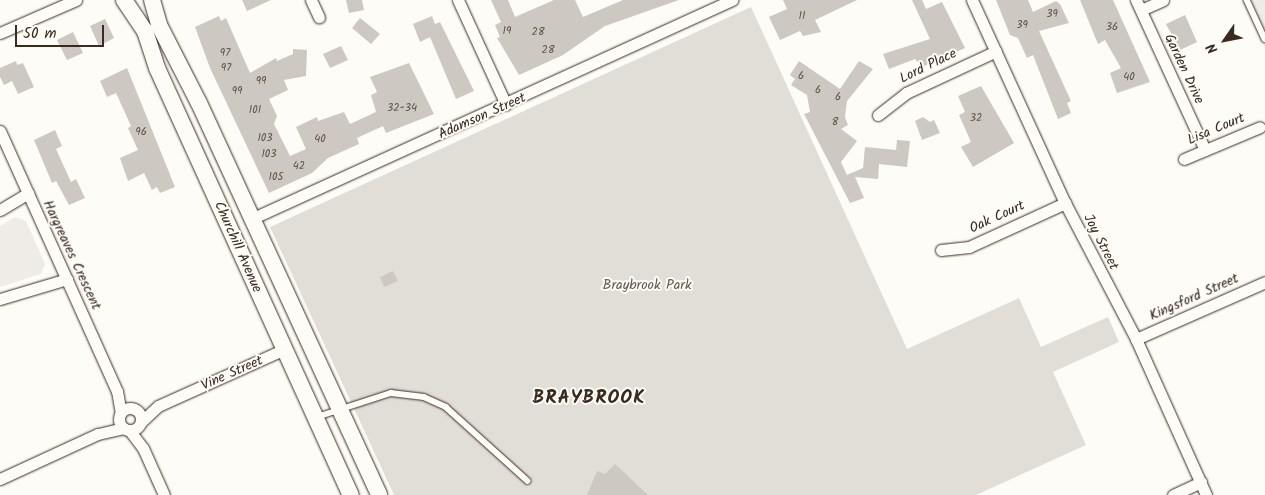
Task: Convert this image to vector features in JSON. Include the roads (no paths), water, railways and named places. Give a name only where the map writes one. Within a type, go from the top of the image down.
[{"type":"main road","name":"Churchill Avenue","points":[[124,0],[145,31],[157,68],[351,495]]},
{"type":"main road","name":"Churchill Avenue","points":[[152,0],[159,25],[379,495]]},
{"type":"main road","name":"Adamson Street","points":[[230,229],[251,219]]},
{"type":"main road","name":"Vine Street","points":[[285,349],[306,340]]},
{"type":"street","points":[[311,0],[319,17]]},
{"type":"street","points":[[458,0],[506,105]]},
{"type":"street","name":"Adamson Street","points":[[251,219],[506,105],[732,0]]},
{"type":"street","name":"Joy Street","points":[[972,0],[1065,203],[1136,339],[1206,495]]},
{"type":"street","points":[[1138,5],[1163,0]]},
{"type":"street","points":[[0,33],[73,1]]},
{"type":"street","name":"Garden Drive","points":[[1138,5],[1205,150]]},
{"type":"street","name":"Lord Place","points":[[878,114],[906,93],[996,51]]},
{"type":"street","name":"Lisa Court","points":[[1184,159],[1260,127]]},
{"type":"street","name":"Hargreaves Crescent","points":[[0,131],[117,391],[129,423],[143,448],[164,495]]},
{"type":"street","points":[[0,210],[28,194]]},
{"type":"street","name":"Oak Court","points":[[941,250],[969,247],[1065,203]]},
{"type":"street","points":[[0,300],[67,279]]},
{"type":"street","name":"Kingsford Street","points":[[1136,339],[1265,282]]},
{"type":"street","name":"Vine Street","points":[[0,479],[98,434],[129,423],[158,406],[285,349]]},
{"type":"street","name":"Hargreaves Crescent","points":[[117,391],[134,409]]},
{"type":"street","name":"Vine Street","points":[[129,423],[134,409],[158,406]]},
{"type":"street","points":[[129,423],[134,409]]},
{"type":"street","points":[[1173,495],[1201,482]]},
{"type":"lane","points":[[1248,0],[1265,39]]},
{"type":"lane","points":[[315,417],[390,394],[424,397],[446,406],[528,482]]},
{"type":"district","name":"BRAYBROOK","points":[[589,399]]},
{"type":"park label","name":"Braybrook Park","points":[[647,285]]}]
